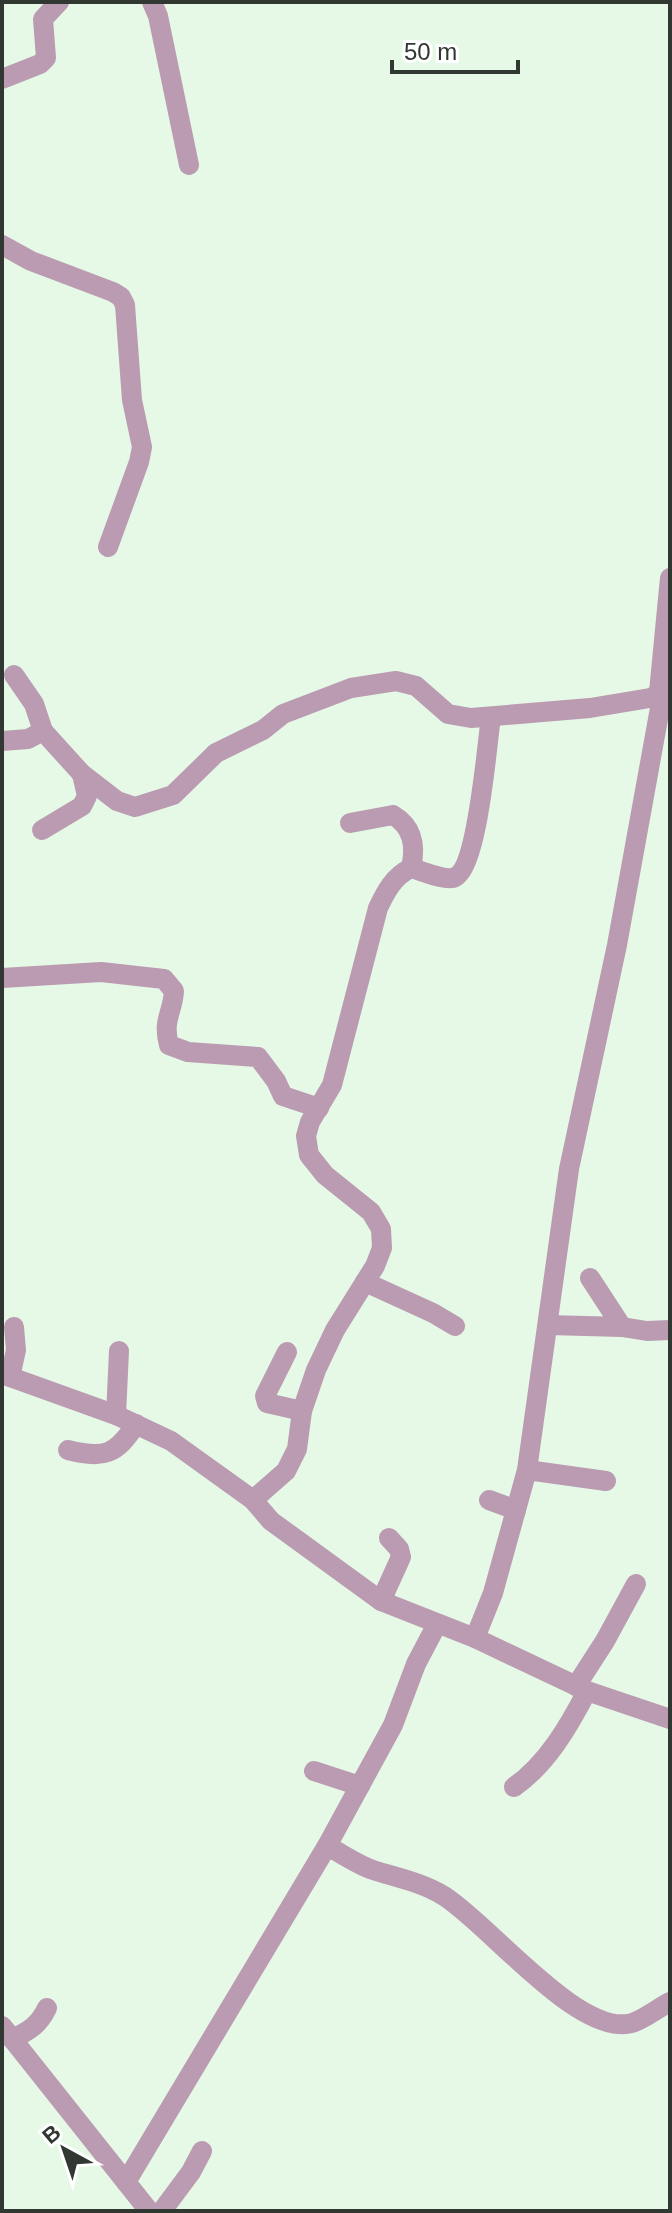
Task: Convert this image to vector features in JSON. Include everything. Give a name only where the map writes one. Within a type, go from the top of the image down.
[{"type":"street","points":[[2,79],[40,64],[46,58],[43,19],[59,2]]},
{"type":"street","points":[[152,2],[158,16],[189,165]]},
{"type":"street","points":[[2,245],[31,261],[113,292],[121,297],[125,305],[132,400],[142,447],[108,547]]},
{"type":"street","points":[[475,1638],[493,1593],[527,1470],[569,1169],[617,945],[665,690],[670,578]]},
{"type":"street","points":[[14,675],[34,704],[43,731],[82,774],[117,801],[135,807],[173,795],[216,753],[263,730],[283,714],[351,688],[396,681],[416,686],[448,714],[471,718],[590,708],[650,698],[665,690]]},
{"type":"street","points":[[253,1500],[286,1471],[297,1449],[302,1411],[316,1370],[382,1248],[381,1229],[371,1212],[325,1175],[309,1155],[306,1136],[310,1122],[332,1085],[378,908],[386,890],[400,873],[411,868],[450,879],[458,876],[466,864],[478,817],[491,717]]},
{"type":"street","points":[[2,741],[28,739],[43,731]]},
{"type":"street","points":[[42,830],[82,806],[87,796],[82,774]]},
{"type":"street","points":[[350,823],[393,815],[400,820],[409,830],[415,851],[411,868]]},
{"type":"street","points":[[2,978],[101,972],[164,979],[174,991],[167,1015],[169,1045],[188,1052],[258,1057],[283,1096],[319,1108]]},
{"type":"street","points":[[590,1278],[622,1327]]},
{"type":"street","points":[[365,1282],[455,1326]]},
{"type":"street","points":[[548,1325],[670,1330]]},
{"type":"street","points":[[14,1327],[16,1350],[6,1375],[116,1415],[171,1441],[253,1500],[271,1521],[381,1601],[475,1638],[582,1688],[670,1719]]},
{"type":"street","points":[[116,1415],[119,1351]]},
{"type":"street","points":[[287,1352],[265,1396],[267,1403],[302,1411]]},
{"type":"street","points":[[68,1450],[88,1455],[106,1454],[123,1444],[136,1424]]},
{"type":"street","points":[[527,1470],[606,1481]]},
{"type":"street","points":[[489,1500],[516,1510]]},
{"type":"street","points":[[381,1601],[401,1557],[399,1549],[389,1538]]},
{"type":"street","points":[[514,1787],[538,1766],[573,1717],[582,1688],[636,1584]]},
{"type":"street","points":[[126,2182],[327,1846],[393,1725],[416,1664],[437,1624]]},
{"type":"street","points":[[314,1771],[360,1786]]},
{"type":"street","points":[[327,1846],[375,1871],[392,1874],[444,1896],[473,1917],[567,2002],[592,2016],[616,2024],[633,2023],[670,2002]]},
{"type":"street","points":[[7,2032],[31,2029],[41,2020],[47,2008]]},
{"type":"street","points":[[7,2032],[149,2211]]},
{"type":"street","points":[[162,2211],[191,2172],[202,2151]]}]
